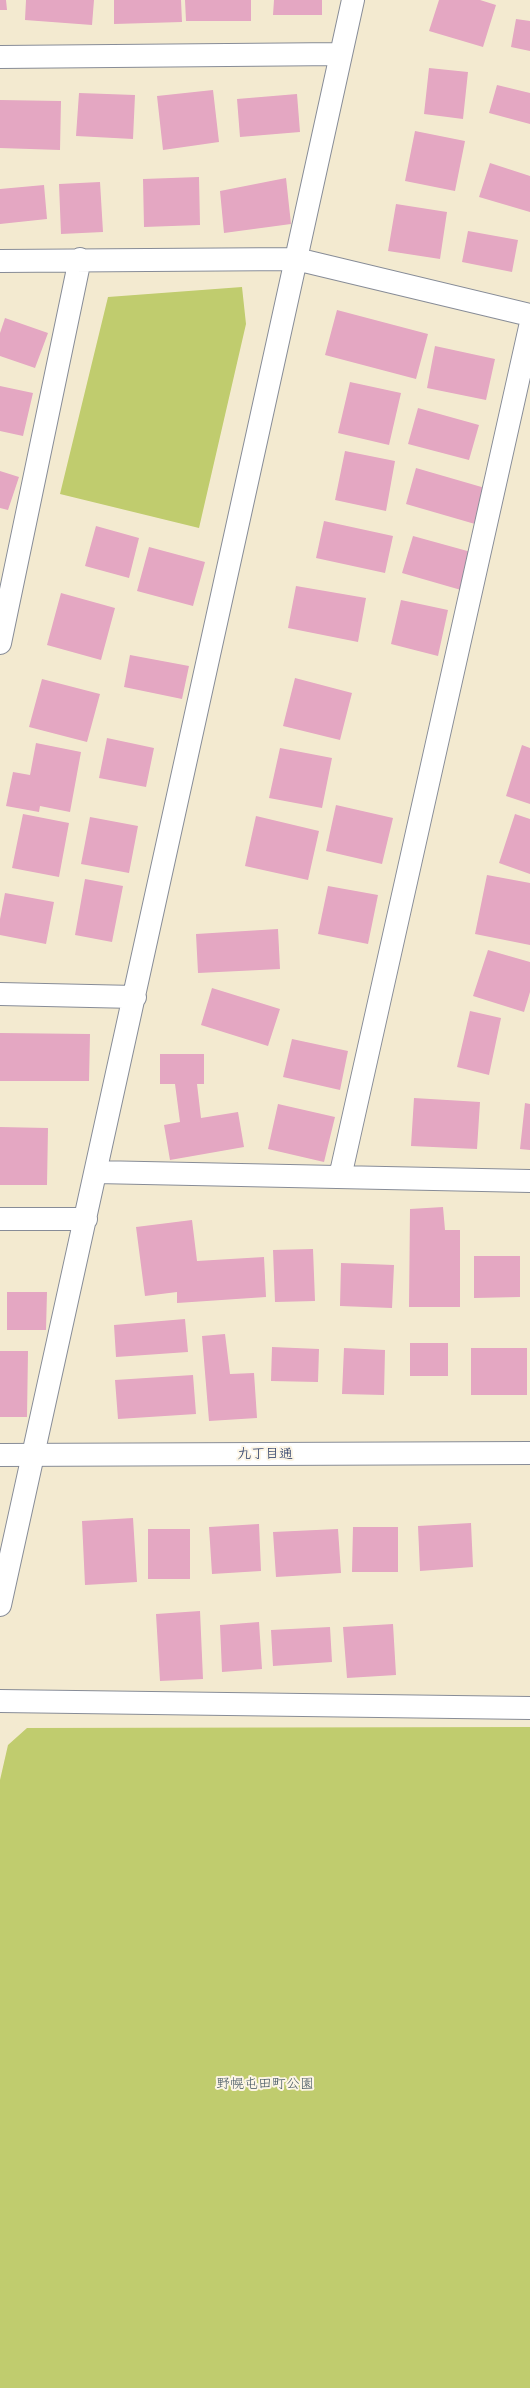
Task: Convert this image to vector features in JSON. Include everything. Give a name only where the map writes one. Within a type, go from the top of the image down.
[{"type":"street","points":[[0,1605],[135,997],[352,0]]},
{"type":"street","points":[[0,58],[341,54]]},
{"type":"street","points":[[0,643],[80,259]]},
{"type":"street","points":[[0,261],[80,259],[296,259],[530,315]]},
{"type":"street","points":[[340,1177],[530,327]]},
{"type":"street","points":[[0,994],[135,997]]},
{"type":"street","points":[[96,1172],[530,1181]]},
{"type":"street","points":[[0,1219],[86,1219]]},
{"type":"street","name":"九丁目通","points":[[0,1455],[530,1453]]},
{"type":"street","points":[[0,1701],[530,1708]]},
{"type":"green space","points":[[242,287],[246,324],[199,528],[60,494],[108,297]]},
{"type":"green space","name":"野幌屯田町公園","points":[[530,1727],[530,2388],[0,2388],[0,1780],[8,1745],[27,1728]]},
{"type":"building","points":[[0,0],[6,0],[7,10],[0,10]]},
{"type":"building","points":[[26,0],[94,0],[92,25],[25,20]]},
{"type":"building","points":[[114,0],[181,0],[182,22],[114,24]]},
{"type":"building","points":[[185,0],[251,0],[251,21],[186,21]]},
{"type":"building","points":[[274,0],[322,0],[322,15],[273,15]]},
{"type":"building","points":[[439,0],[480,0],[496,5],[483,47],[429,31]]},
{"type":"building","points":[[516,19],[530,21],[530,51],[511,47]]},
{"type":"building","points":[[429,68],[468,72],[463,119],[424,114]]},
{"type":"building","points":[[497,85],[530,93],[530,124],[489,113]]},
{"type":"building","points":[[213,90],[219,142],[163,150],[157,96]]},
{"type":"building","points":[[79,93],[135,95],[133,139],[76,136]]},
{"type":"building","points":[[297,94],[300,132],[240,137],[237,99]]},
{"type":"building","points":[[0,100],[61,101],[60,150],[0,148]]},
{"type":"building","points":[[415,131],[465,141],[455,191],[405,181]]},
{"type":"building","points":[[490,163],[530,176],[530,212],[479,197]]},
{"type":"building","points":[[199,177],[200,225],[144,227],[143,179]]},
{"type":"building","points":[[286,178],[291,224],[224,233],[220,191]]},
{"type":"building","points":[[100,182],[103,232],[61,234],[59,184]]},
{"type":"building","points":[[44,185],[47,219],[0,224],[0,189]]},
{"type":"building","points":[[396,204],[447,212],[440,259],[388,251]]},
{"type":"building","points":[[468,231],[518,240],[512,272],[462,262]]},
{"type":"building","points":[[337,310],[428,334],[416,379],[325,355]]},
{"type":"building","points":[[5,318],[48,333],[35,368],[0,356],[0,333]]},
{"type":"building","points":[[435,346],[495,359],[486,400],[427,388]]},
{"type":"building","points":[[350,382],[401,393],[389,445],[338,433]]},
{"type":"building","points":[[0,386],[33,393],[23,436],[0,431]]},
{"type":"building","points":[[418,408],[479,425],[469,460],[408,444]]},
{"type":"building","points":[[345,451],[395,461],[386,511],[335,500]]},
{"type":"building","points":[[416,468],[485,488],[475,524],[406,504]]},
{"type":"building","points":[[0,471],[19,477],[8,510],[0,508]]},
{"type":"building","points":[[324,521],[393,536],[385,573],[316,558]]},
{"type":"building","points":[[96,526],[139,538],[129,578],[85,566]]},
{"type":"building","points":[[413,536],[471,552],[461,590],[402,573]]},
{"type":"building","points":[[149,547],[205,562],[193,606],[137,591]]},
{"type":"building","points":[[296,586],[366,598],[358,642],[288,628]]},
{"type":"building","points":[[61,593],[115,608],[101,660],[47,645]]},
{"type":"building","points":[[401,600],[448,610],[438,656],[391,644]]},
{"type":"building","points":[[130,655],[189,666],[182,699],[124,687]]},
{"type":"building","points":[[295,678],[352,693],[340,740],[283,726]]},
{"type":"building","points":[[42,679],[100,694],[87,742],[29,727]]},
{"type":"building","points":[[107,738],[154,748],[146,787],[99,778]]},
{"type":"building","points":[[36,743],[81,752],[70,812],[40,806],[39,812],[6,806],[13,772],[30,775]]},
{"type":"building","points":[[522,745],[530,748],[530,804],[506,796]]},
{"type":"building","points":[[280,748],[332,758],[322,808],[269,798]]},
{"type":"building","points":[[336,805],[393,818],[382,864],[326,851]]},
{"type":"building","points":[[23,814],[69,823],[59,877],[12,868]]},
{"type":"building","points":[[515,814],[530,819],[530,874],[499,863]]},
{"type":"building","points":[[256,816],[319,831],[308,880],[245,866]]},
{"type":"building","points":[[90,817],[138,826],[129,873],[81,864]]},
{"type":"building","points":[[487,875],[530,883],[530,945],[475,934]]},
{"type":"building","points":[[85,879],[123,886],[112,942],[75,935]]},
{"type":"building","points":[[328,886],[378,895],[368,944],[318,934]]},
{"type":"building","points":[[5,893],[54,902],[46,944],[0,935],[0,919]]},
{"type":"building","points":[[278,929],[280,969],[198,973],[196,934]]},
{"type":"building","points":[[488,950],[530,962],[530,992],[524,1012],[473,996]]},
{"type":"building","points":[[212,988],[280,1009],[268,1046],[201,1025]]},
{"type":"building","points":[[470,1011],[501,1018],[489,1075],[457,1067]]},
{"type":"building","points":[[0,1033],[90,1034],[89,1081],[0,1081]]},
{"type":"building","points":[[292,1039],[348,1051],[340,1090],[283,1077]]},
{"type":"building","points":[[160,1054],[204,1054],[204,1084],[197,1084],[201,1118],[238,1112],[244,1147],[170,1160],[164,1125],[180,1122],[175,1084],[160,1084]]},
{"type":"building","points":[[414,1098],[480,1102],[477,1149],[411,1146]]},
{"type":"building","points":[[525,1103],[530,1104],[530,1150],[520,1149]]},
{"type":"building","points":[[278,1104],[335,1117],[324,1162],[268,1149]]},
{"type":"building","points":[[0,1127],[48,1128],[47,1185],[0,1185]]},
{"type":"building","points":[[443,1207],[445,1230],[460,1230],[460,1307],[409,1307],[410,1209]]},
{"type":"building","points":[[192,1220],[197,1261],[264,1257],[266,1297],[177,1303],[177,1292],[145,1296],[136,1227]]},
{"type":"building","points":[[313,1249],[315,1301],[275,1302],[273,1250]]},
{"type":"building","points":[[474,1256],[520,1256],[520,1297],[474,1298]]},
{"type":"building","points":[[341,1263],[394,1265],[392,1308],[340,1306]]},
{"type":"building","points":[[7,1292],[47,1292],[46,1330],[7,1330]]},
{"type":"building","points":[[185,1319],[188,1352],[116,1357],[114,1325]]},
{"type":"building","points":[[225,1334],[230,1374],[254,1373],[257,1418],[209,1421],[202,1336]]},
{"type":"building","points":[[410,1343],[448,1343],[448,1376],[410,1376]]},
{"type":"building","points":[[272,1347],[319,1349],[318,1382],[271,1381]]},
{"type":"building","points":[[344,1348],[385,1350],[384,1395],[342,1394]]},
{"type":"building","points":[[471,1348],[527,1348],[527,1395],[471,1395]]},
{"type":"building","points":[[0,1351],[28,1351],[27,1417],[0,1417]]},
{"type":"building","points":[[193,1375],[196,1414],[118,1419],[115,1380]]},
{"type":"building","points":[[133,1518],[137,1582],[85,1585],[82,1521]]},
{"type":"building","points":[[471,1523],[473,1567],[420,1571],[418,1526]]},
{"type":"building","points":[[259,1524],[261,1571],[212,1574],[209,1527]]},
{"type":"building","points":[[353,1527],[398,1527],[398,1572],[352,1572]]},
{"type":"building","points":[[148,1529],[190,1529],[190,1579],[148,1579]]},
{"type":"building","points":[[338,1529],[341,1573],[276,1577],[273,1532]]},
{"type":"building","points":[[200,1611],[203,1679],[160,1681],[156,1614]]},
{"type":"building","points":[[259,1622],[262,1669],[222,1672],[220,1625]]},
{"type":"building","points":[[393,1624],[396,1675],[347,1678],[343,1627]]},
{"type":"building","points":[[330,1627],[332,1662],[273,1666],[271,1630]]}]
